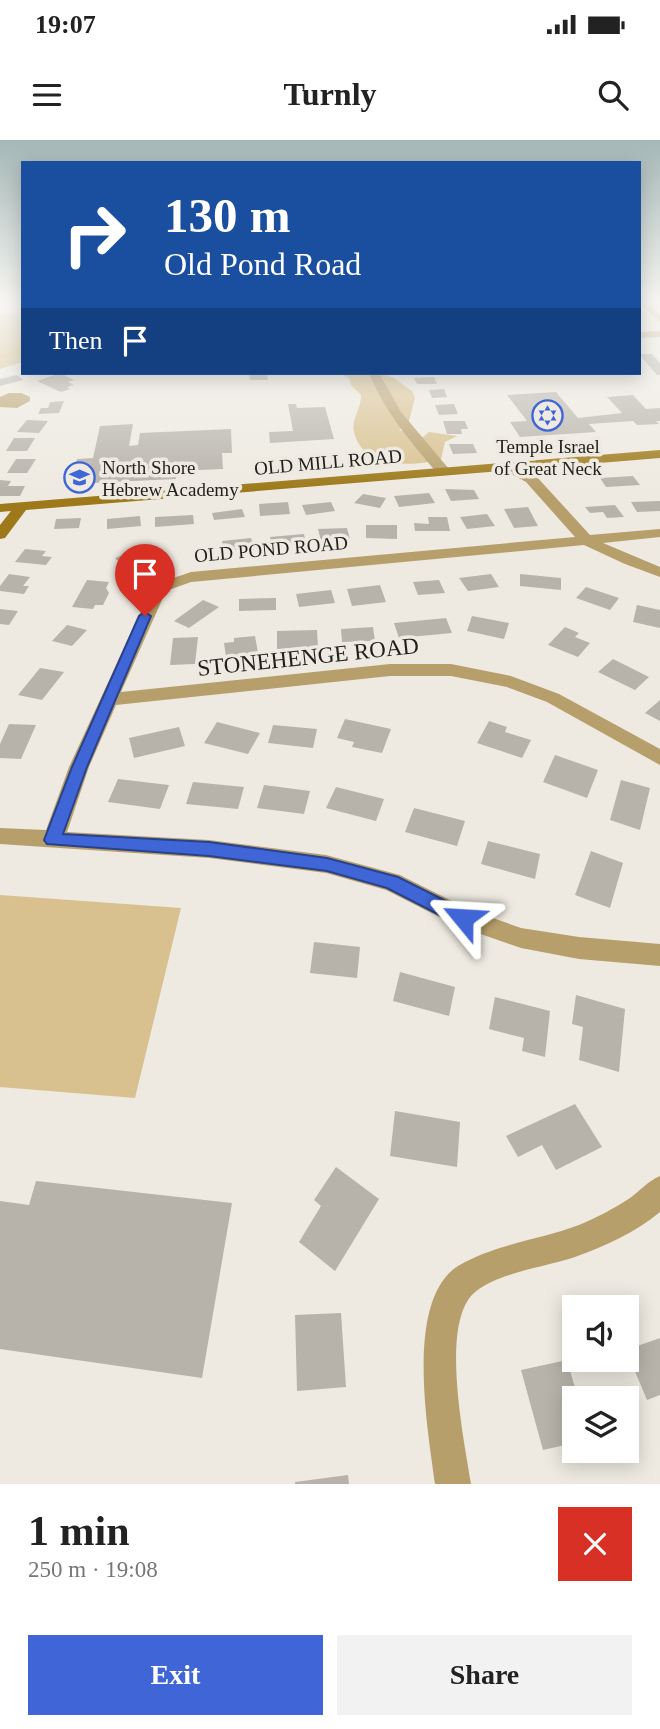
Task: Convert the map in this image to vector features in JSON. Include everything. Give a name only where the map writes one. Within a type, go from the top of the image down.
[{"type":"street","points":[[375,375],[410,435],[444,472]]},
{"type":"street","points":[[0,420],[9,406]]},
{"type":"street","name":"OLD MILL ROAD","points":[[0,508],[509,467],[531,472],[660,454]]},
{"type":"street","points":[[531,472],[586,540],[660,572]]},
{"type":"street","points":[[0,535],[21,507]]},
{"type":"street","name":"OLD POND ROAD","points":[[53,840],[108,700],[159,588],[174,581],[660,533]]},
{"type":"street","name":"STONEHENGE ROAD","points":[[108,700],[390,670],[451,670],[511,682],[553,698],[660,758]]},
{"type":"street","points":[[0,836],[209,849],[327,864],[392,882],[463,918],[522,938],[579,948],[660,955]]},
{"type":"street","points":[[453,1484],[440,1390],[443,1326],[456,1289],[467,1280],[496,1266],[587,1238],[631,1214],[660,1191]]},
{"type":"shaded area","points":[[343,375],[386,375],[412,391],[415,398],[409,421],[399,430],[423,437],[429,432],[457,436],[445,442],[441,459],[403,464],[378,459],[367,453],[359,444],[354,432],[361,395],[351,385],[349,378]]},
{"type":"shaded area","points":[[0,895],[181,908],[135,1098],[0,1087]]},
{"type":"building","points":[[649,366],[660,366],[660,375]]},
{"type":"building","points":[[17,375],[23,380],[0,386],[0,379]]},
{"type":"building","points":[[54,375],[64,375],[74,380],[68,382],[74,385],[61,392],[37,381]]},
{"type":"building","points":[[249,375],[267,375],[268,380],[250,380]]},
{"type":"building","points":[[434,377],[437,384],[417,384],[414,378]]},
{"type":"building","points":[[444,389],[447,397],[432,398],[429,390]]},
{"type":"building","name":"Temple Israel of Great Neck","points":[[556,392],[578,418],[622,413],[607,397],[633,395],[646,409],[660,408],[660,421],[656,421],[659,424],[637,425],[633,421],[589,424],[596,432],[520,437],[510,422],[527,421],[507,395]]},
{"type":"building","points":[[64,401],[59,413],[38,414],[41,408],[48,408],[50,402]]},
{"type":"building","points":[[288,404],[296,404],[297,408],[325,407],[334,439],[270,443],[269,432],[293,431]]},
{"type":"building","points":[[454,404],[458,414],[439,415],[435,405]]},
{"type":"building","points":[[27,420],[48,421],[39,433],[17,432]]},
{"type":"building","points":[[443,421],[465,421],[468,429],[461,429],[462,434],[447,434]]},
{"type":"building","points":[[133,424],[129,446],[138,445],[140,433],[231,429],[232,453],[222,453],[223,469],[176,471],[176,479],[70,484],[77,459],[93,458],[100,426]]},
{"type":"building","points":[[14,438],[35,438],[27,451],[6,451]]},
{"type":"building","points":[[449,444],[473,444],[477,453],[453,454]]},
{"type":"building","points":[[16,459],[36,459],[27,473],[7,473]]},
{"type":"building","points":[[633,476],[640,485],[606,487],[600,478]]},
{"type":"building","points":[[0,480],[11,481],[8,486],[25,486],[20,496],[0,496]]},
{"type":"building","points":[[445,489],[474,490],[479,499],[451,501]]},
{"type":"building","points":[[429,493],[435,503],[399,507],[394,496]]},
{"type":"building","points":[[363,494],[386,498],[380,508],[354,503]]},
{"type":"building","points":[[660,501],[660,511],[637,512],[631,502]]},
{"type":"building","points":[[288,502],[290,514],[260,516],[259,504]]},
{"type":"building","points":[[331,502],[335,511],[306,515],[302,505]]},
{"type":"building","points":[[615,505],[624,517],[607,518],[603,512],[590,513],[585,507]]},
{"type":"building","points":[[528,507],[538,526],[514,528],[504,509]]},
{"type":"building","points":[[242,509],[245,517],[214,520],[212,513]]},
{"type":"building","points":[[487,514],[495,526],[467,529],[460,517]]},
{"type":"building","points":[[193,515],[194,524],[155,527],[155,517]]},
{"type":"building","points":[[140,516],[141,526],[107,529],[107,519]]},
{"type":"building","points":[[428,517],[447,517],[450,531],[415,531],[414,523],[429,524]]},
{"type":"building","points":[[81,518],[79,528],[54,529],[56,519]]},
{"type":"building","points":[[366,525],[397,525],[397,539],[366,538]]},
{"type":"building","points":[[347,528],[350,539],[321,541],[318,529]]},
{"type":"building","points":[[304,534],[306,543],[272,546],[270,537]]},
{"type":"building","points":[[251,538],[254,548],[224,551],[222,541]]},
{"type":"building","points":[[25,549],[46,551],[42,556],[52,557],[46,565],[15,562]]},
{"type":"building","points":[[140,549],[149,558],[136,563],[139,566],[127,570],[115,558]]},
{"type":"building","points":[[9,574],[30,577],[23,586],[29,586],[24,594],[0,591],[0,586]]},
{"type":"building","points":[[491,574],[499,587],[468,591],[459,578]]},
{"type":"building","points":[[520,574],[561,578],[561,590],[520,586]]},
{"type":"building","points":[[87,580],[109,582],[106,588],[109,593],[103,605],[95,605],[93,609],[72,607]]},
{"type":"building","points":[[439,580],[445,593],[418,595],[413,582]]},
{"type":"building","points":[[380,585],[386,602],[352,606],[347,589]]},
{"type":"building","points":[[586,587],[619,598],[610,610],[576,598]]},
{"type":"building","points":[[331,590],[335,603],[299,607],[296,594]]},
{"type":"building","points":[[276,598],[276,610],[239,611],[239,599]]},
{"type":"building","points":[[203,600],[219,607],[189,628],[174,621]]},
{"type":"building","points":[[637,605],[660,610],[660,628],[633,622]]},
{"type":"building","points":[[0,609],[18,611],[9,625],[0,624]]},
{"type":"building","points":[[472,616],[509,623],[504,639],[467,631]]},
{"type":"building","points":[[446,618],[452,633],[399,638],[394,623]]},
{"type":"building","points":[[67,625],[87,630],[72,646],[52,641]]},
{"type":"building","points":[[373,627],[375,641],[342,642],[341,629]]},
{"type":"building","points":[[565,627],[579,633],[575,637],[590,643],[578,657],[548,645]]},
{"type":"building","points":[[317,630],[318,647],[277,649],[277,631]]},
{"type":"building","points":[[255,636],[258,653],[226,657],[224,643],[234,642],[234,638]]},
{"type":"building","points":[[198,637],[195,664],[170,665],[173,638]]},
{"type":"building","points":[[613,659],[649,677],[635,690],[598,672]]},
{"type":"building","points":[[40,668],[64,672],[42,700],[18,695]]},
{"type":"building","points":[[660,700],[660,721],[645,713]]},
{"type":"building","points":[[345,719],[391,729],[382,753],[352,747],[354,742],[337,738]]},
{"type":"building","points":[[489,721],[507,727],[505,732],[531,740],[522,758],[477,743]]},
{"type":"building","points":[[217,722],[260,733],[248,754],[204,743]]},
{"type":"building","points":[[9,724],[36,725],[21,759],[0,758],[0,744]]},
{"type":"building","points":[[273,725],[317,729],[313,748],[268,743]]},
{"type":"building","points":[[179,727],[185,746],[134,758],[129,738]]},
{"type":"building","points":[[555,755],[598,770],[587,798],[543,782]]},
{"type":"building","points":[[118,779],[169,785],[160,809],[108,802]]},
{"type":"building","points":[[621,780],[650,788],[640,830],[610,820]]},
{"type":"building","points":[[193,782],[244,787],[238,809],[186,804]]},
{"type":"building","points":[[264,785],[310,791],[304,814],[257,808]]},
{"type":"building","points":[[336,787],[384,799],[376,821],[326,808]]},
{"type":"building","points":[[414,808],[465,821],[457,846],[405,832]]},
{"type":"building","points":[[488,841],[540,854],[535,879],[481,864]]},
{"type":"building","points":[[591,851],[623,863],[610,908],[575,895]]},
{"type":"building","points":[[314,942],[360,947],[357,978],[310,973]]},
{"type":"building","points":[[400,972],[455,987],[449,1016],[393,1001]]},
{"type":"building","points":[[576,995],[625,1009],[619,1072],[579,1060],[583,1027],[572,1024]]},
{"type":"building","points":[[495,997],[550,1011],[545,1057],[522,1051],[524,1038],[489,1029]]},
{"type":"building","points":[[575,1104],[602,1147],[556,1170],[542,1145],[518,1157],[506,1136]]},
{"type":"building","points":[[395,1111],[460,1122],[457,1167],[390,1156]]},
{"type":"building","points":[[336,1167],[379,1199],[335,1271],[299,1242],[321,1206],[314,1200]]},
{"type":"building","points":[[36,1181],[232,1203],[202,1378],[0,1349],[0,1201],[29,1205]]},
{"type":"building","points":[[341,1313],[346,1387],[297,1391],[295,1315]]},
{"type":"building","points":[[660,1338],[660,1395],[647,1400],[635,1372],[639,1372],[639,1345]]},
{"type":"building","points":[[562,1361],[562,1372],[570,1372],[575,1386],[562,1386],[562,1446],[543,1450],[521,1370]]},
{"type":"building","points":[[348,1475],[349,1484],[295,1484],[295,1482]]},
{"type":"place","name":"Temple Israel of Great Neck","points":[[548,415]]},
{"type":"place","name":"North Shore Hebrew Academy","points":[[79,478]]},
{"type":"route","points":[[145,616],[79,767],[53,840],[209,849],[327,864],[392,882],[463,918]]}]
